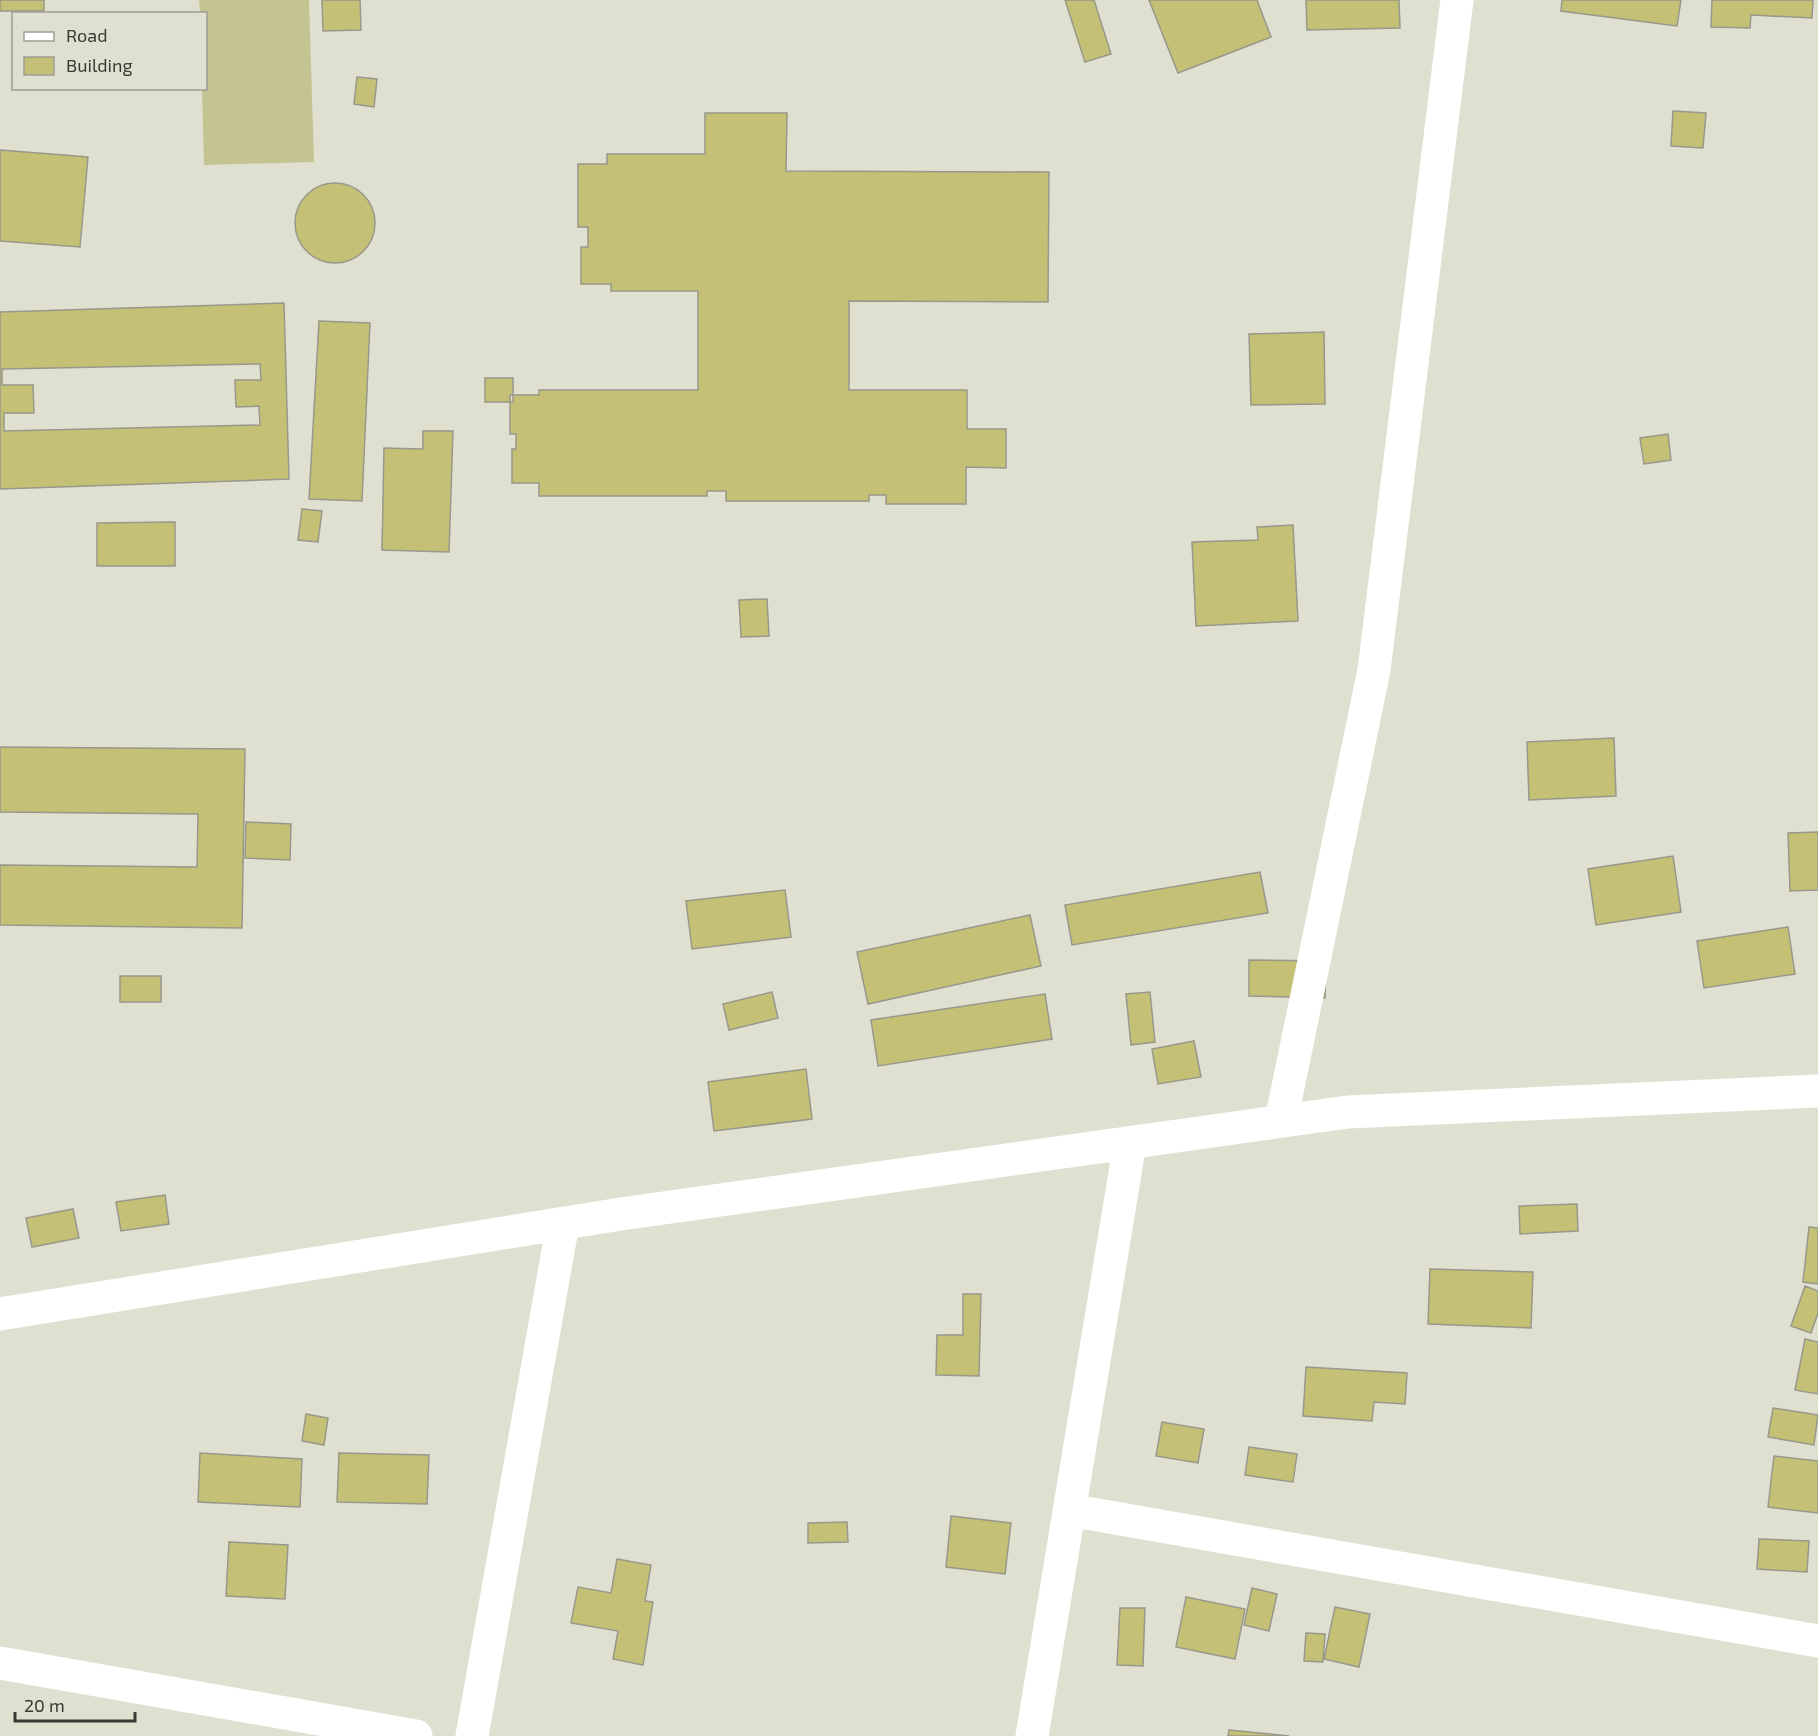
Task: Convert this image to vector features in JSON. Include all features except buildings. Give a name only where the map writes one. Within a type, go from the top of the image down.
[{"type":"street","points":[[1281,1121],[1374,670],[1457,0]]},
{"type":"street","points":[[0,1314],[621,1214],[1348,1112],[1818,1091]]},
{"type":"street","points":[[1032,1736],[1130,1143]]},
{"type":"street","points":[[472,1736],[562,1223]]},
{"type":"street","points":[[1069,1510],[1818,1641]]},
{"type":"street","points":[[0,1663],[416,1736]]},
{"type":"shaded area","points":[[199,0],[309,0],[314,162],[204,165],[202,90],[207,90],[207,12],[200,12]]}]
